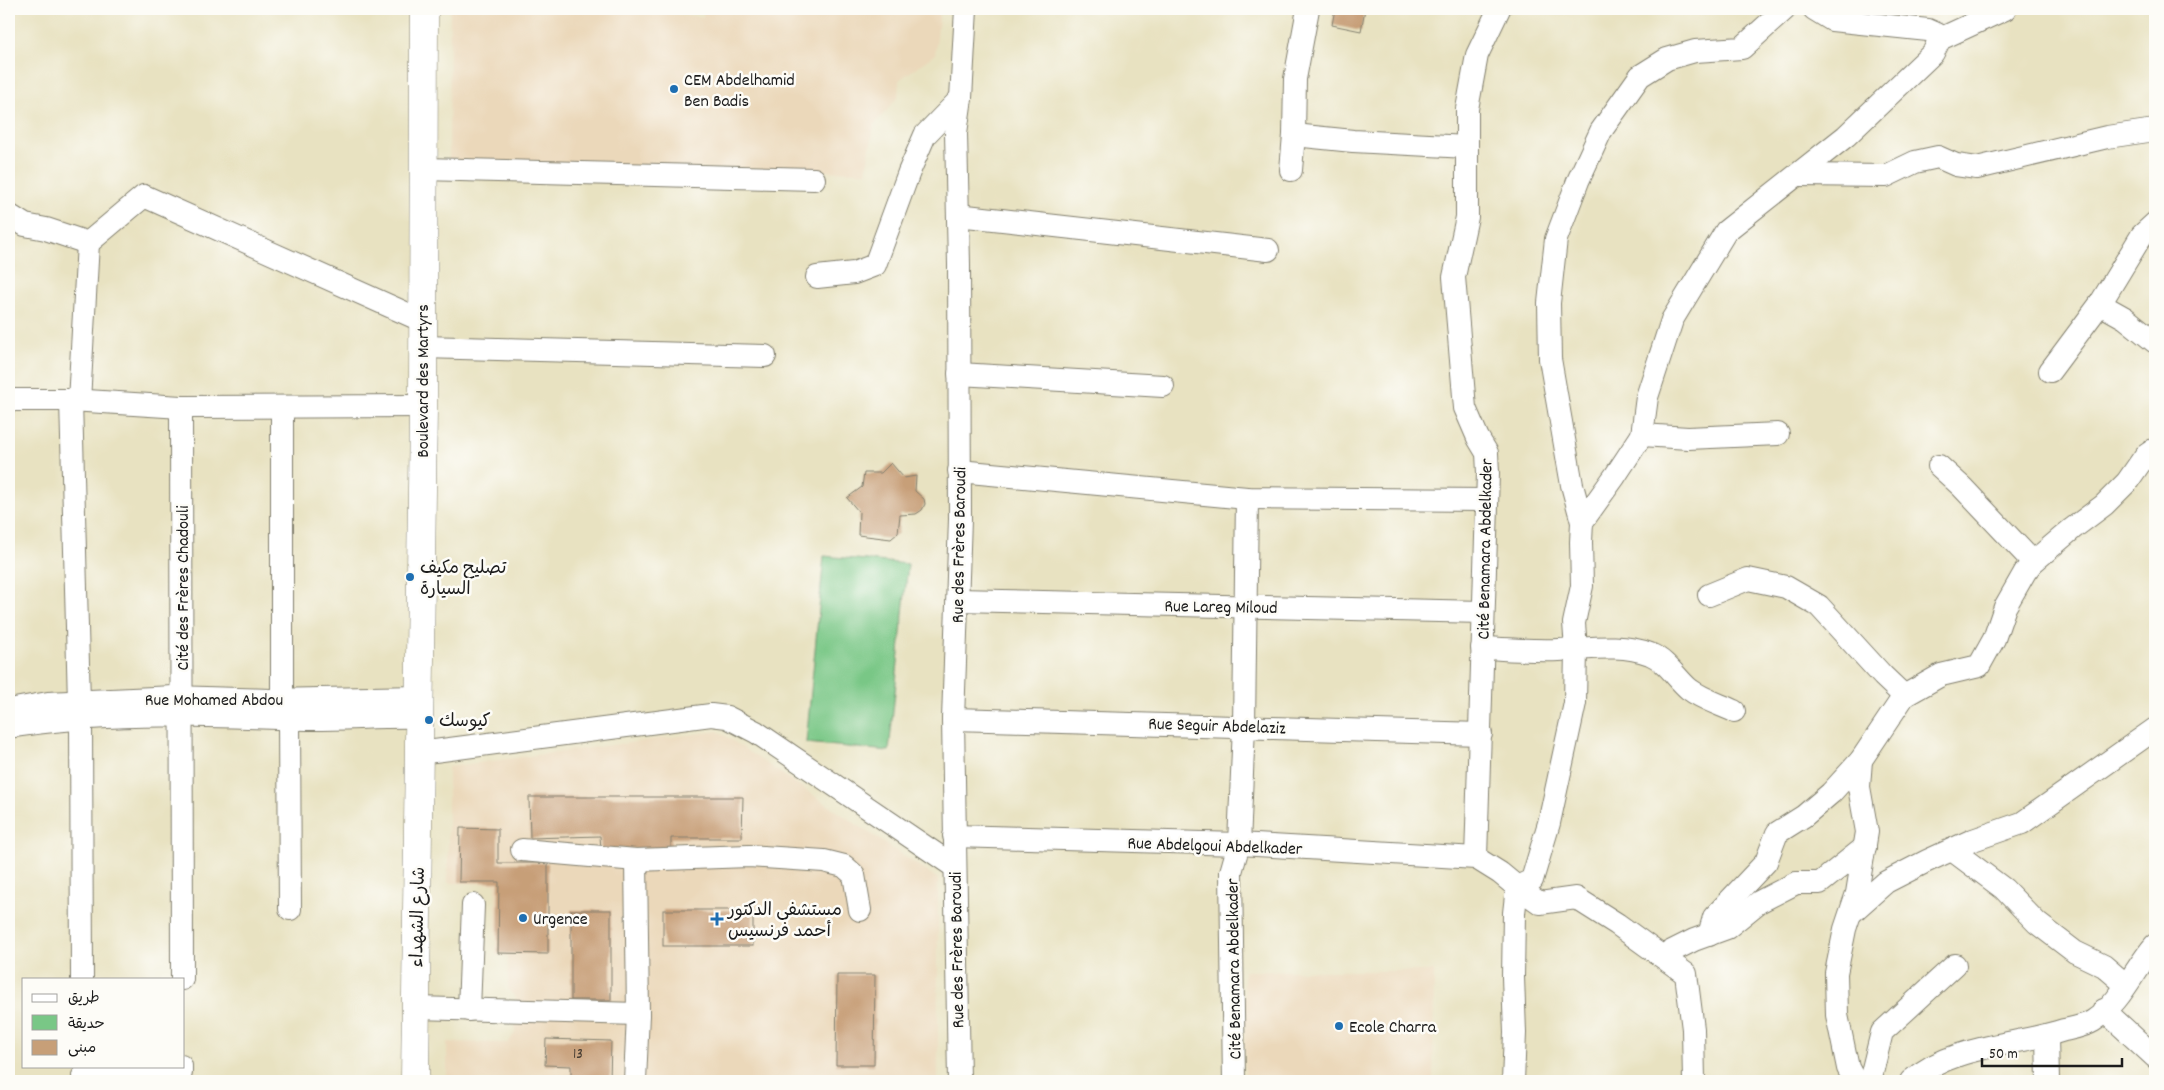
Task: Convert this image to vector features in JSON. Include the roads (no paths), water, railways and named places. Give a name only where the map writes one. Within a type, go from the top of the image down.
[{"type":"main road","name":"Boulevard des Martyrs","points":[[418,752],[420,707],[424,9]]},
{"type":"main road","name":"شارع الشهداء","points":[[415,1081],[418,752]]},
{"type":"street","name":"Rue des Frères Baroudi","points":[[959,1081],[953,718],[958,600],[960,471],[956,133],[961,98],[966,9]]},
{"type":"street","points":[[1291,170],[1295,79],[1308,9]]},
{"type":"street","name":"Cité Benamara Abdelkader","points":[[1476,858],[1488,473],[1487,453],[1465,408],[1454,277],[1467,217],[1467,109],[1477,54],[1499,9]]},
{"type":"street","points":[[1517,887],[1532,880],[1549,823],[1575,703],[1576,649],[1574,623],[1582,586],[1582,522],[1572,485],[1550,349],[1550,303],[1556,239],[1578,181],[1601,131],[1640,76],[1667,59],[1695,51],[1742,48],[1785,9]]},
{"type":"street","points":[[1814,9],[1832,20],[1928,30],[1937,34],[1940,39]]},
{"type":"street","points":[[1582,522],[1616,476],[1642,435],[1647,397],[1672,320],[1726,231],[1846,136],[1933,53],[1940,39],[2005,9]]},
{"type":"street","points":[[816,277],[854,273],[875,265],[909,172],[925,135],[961,98]]},
{"type":"street","points":[[1799,175],[1886,176],[1915,162],[1938,157],[1956,165],[1977,168],[2107,137],[2155,130]]},
{"type":"street","points":[[1294,135],[1353,141],[1467,147]]},
{"type":"street","points":[[423,169],[814,178]]},
{"type":"street","points":[[82,978],[75,400],[88,243],[144,196],[423,334],[765,356]]},
{"type":"street","points":[[9,216],[25,225],[46,229],[88,243]]},
{"type":"street","points":[[958,216],[1268,250]]},
{"type":"street","points":[[2050,372],[2100,304],[2142,235],[2155,223]]},
{"type":"street","points":[[2100,304],[2125,318],[2155,342]]},
{"type":"street","points":[[959,374],[1163,386]]},
{"type":"street","points":[[9,400],[75,400],[181,406],[422,406]]},
{"type":"street","name":"Cité des Frères Chadouli","points":[[181,406],[182,978]]},
{"type":"street","points":[[282,407],[290,909]]},
{"type":"street","points":[[1642,435],[1688,438],[1778,434]]},
{"type":"street","points":[[1709,935],[1714,917],[1766,862],[1777,833],[1804,816],[1831,793],[1861,760],[1904,696],[1941,675],[1979,666],[1994,639],[2005,607],[2025,572],[2072,529],[2104,505],[2127,482],[2145,456],[2155,449]]},
{"type":"street","points":[[1939,466],[1962,486],[2034,562]]},
{"type":"street","points":[[960,471],[1247,498],[1486,500]]},
{"type":"street","name":"Cité Benamara Abdelkader","points":[[1234,1081],[1232,872],[1239,844],[1244,726],[1247,498]]},
{"type":"street","points":[[1709,595],[1748,579],[1786,587],[1819,606],[1883,676],[1904,696]]},
{"type":"street","name":"Rue Lareg Miloud","points":[[958,600],[1483,612]]},
{"type":"street","points":[[1482,648],[1576,649],[1594,647],[1629,649],[1650,654],[1673,670],[1688,688],[1699,696],[1734,711]]},
{"type":"street","name":"Rue Mohamed Abdou","points":[[9,710],[48,703],[80,710],[182,707],[420,707]]},
{"type":"street","name":"Rue Mohamed Abdou","points":[[9,726],[52,720],[80,710]]},
{"type":"street","points":[[418,752],[712,715],[727,717],[756,732],[954,868]]},
{"type":"street","name":"Rue Seguir Abdelaziz","points":[[953,718],[1481,734]]},
{"type":"street","points":[[1850,913],[1886,882],[1952,850],[2022,823],[2155,730]]},
{"type":"street","points":[[1855,1081],[1848,1068],[1837,1014],[1836,974],[1850,913],[1857,893],[1867,832],[1859,787],[1861,760]]},
{"type":"street","name":"Rue Abdelgoui Abdelkader","points":[[954,836],[1239,844],[1476,858]]},
{"type":"street","points":[[1662,956],[1727,928],[1758,902],[1796,883],[1820,883],[1865,847]]},
{"type":"street","points":[[522,850],[636,860],[749,856],[824,861],[844,866],[854,875],[860,910]]},
{"type":"street","points":[[1952,850],[2004,889],[2037,923],[2075,952],[2104,966],[2126,985]]},
{"type":"street","points":[[1476,858],[1500,873],[1540,903],[1576,898],[1617,924],[1686,974],[1693,1029],[1694,1081]]},
{"type":"street","points":[[635,1081],[638,1014],[636,860]]},
{"type":"street","points":[[1513,1081],[1515,1033],[1513,977],[1514,913],[1517,887]]},
{"type":"street","points":[[469,1010],[473,905]]},
{"type":"street","points":[[1911,1081],[1941,1062],[1973,1050],[2047,1036],[2092,1022],[2115,1000],[2142,960],[2155,945]]},
{"type":"street","points":[[1870,1081],[1882,1032],[1955,966]]},
{"type":"street","points":[[416,1008],[638,1014]]},
{"type":"street","points":[[2104,1010],[2155,1057]]},
{"type":"street","points":[[2047,1036],[2048,1081]]},
{"type":"street","points":[[83,1075],[181,1073],[181,1068]]},
{"type":"place","name":"CEM Abdelhamid Ben Badis","points":[[674,89]]},
{"type":"place","name":"تصليح مكيف السيارة","points":[[410,577]]},
{"type":"place","name":"كيوسك","points":[[429,720]]},
{"type":"place","name":"Urgence","points":[[523,918]]},
{"type":"place","name":"مستشفى الدكتور أحمد فرنسيس","points":[[717,919]]},
{"type":"place","name":"Ecole Charra","points":[[1339,1026]]}]
